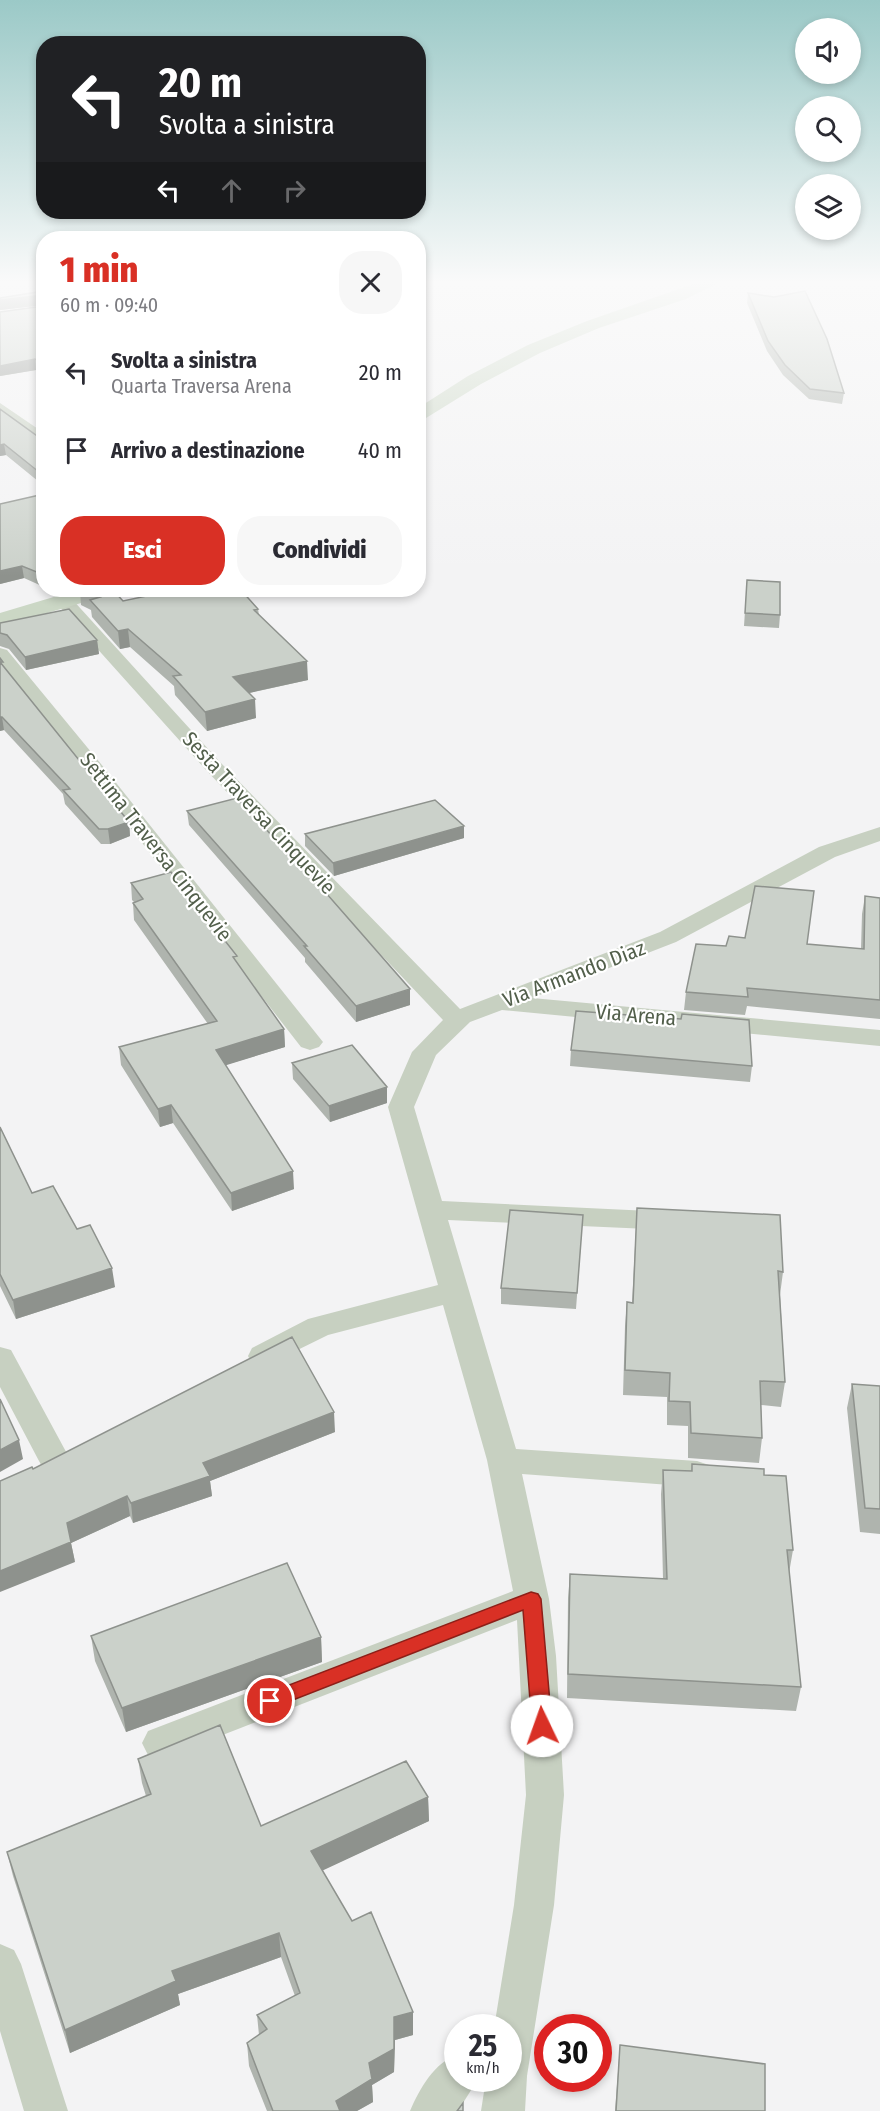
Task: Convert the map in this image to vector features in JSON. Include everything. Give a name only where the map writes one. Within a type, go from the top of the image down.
[{"type":"street","points":[[426,411],[473,380]]},
{"type":"street","points":[[0,407],[36,434]]},
{"type":"street","points":[[0,620],[79,597]]},
{"type":"street","name":"Sesta Traversa Cinquevie","points":[[65,602],[213,766],[457,1020]]},
{"type":"street","name":"Settima Traversa Cinquevie","points":[[0,654],[94,768],[310,1042]]},
{"type":"street","name":"Via Armando Diaz","points":[[508,2014],[534,1905],[545,1795],[538,1656],[531,1599],[503,1460],[401,1107],[425,1052],[457,1020],[668,938],[827,852],[880,834]]},
{"type":"street","name":"Via Arena","points":[[499,1003],[880,1038]]},
{"type":"street","points":[[432,1210],[702,1222]]},
{"type":"street","points":[[235,1370],[319,1327],[456,1291]]},
{"type":"street","points":[[0,1358],[54,1461]]},
{"type":"street","points":[[503,1460],[725,1476]]},
{"type":"street","points":[[161,1743],[531,1599]]},
{"type":"street","points":[[0,1964],[46,2111]]},
{"type":"street","points":[[432,2111],[446,2092]]},
{"type":"street","points":[[502,2111],[505,2092]]},
{"type":"building","points":[[800,380],[840,380],[844,393],[810,389]]},
{"type":"building","points":[[0,409],[36,435],[36,470],[4,444],[0,445]]},
{"type":"building","points":[[36,496],[36,572],[22,566],[0,571],[0,504]]},
{"type":"building","points":[[747,580],[780,582],[780,615],[745,613]]},
{"type":"building","points":[[100,597],[119,597],[123,601],[142,597],[247,597],[258,609],[254,610],[307,661],[233,677],[255,699],[205,712],[173,676],[181,675],[128,629],[118,631],[90,600]]},
{"type":"building","points":[[69,609],[97,640],[25,657],[7,635],[0,633],[0,623]]},
{"type":"building","points":[[0,662],[129,822],[108,829],[99,829],[63,790],[70,789],[0,717]]},
{"type":"building","points":[[237,798],[276,840],[281,838],[309,868],[305,869],[410,989],[356,1006],[304,946],[307,946],[187,811]]},
{"type":"building","points":[[435,800],[464,826],[333,863],[305,834]]},
{"type":"building","points":[[171,872],[237,956],[233,957],[284,1029],[216,1050],[293,1171],[231,1193],[171,1105],[158,1109],[119,1047],[217,1021],[133,903],[143,899],[131,883]]},
{"type":"building","points":[[755,886],[814,891],[807,944],[864,949],[865,896],[880,898],[880,1000],[747,988],[748,997],[686,992],[696,944],[726,946],[729,936],[745,938]]},
{"type":"building","points":[[576,1011],[681,1019],[682,1014],[749,1020],[752,1066],[571,1050]]},
{"type":"building","points":[[352,1045],[387,1087],[329,1106],[292,1063]]},
{"type":"building","points":[[0,1127],[32,1193],[53,1186],[77,1229],[90,1225],[112,1268],[13,1300],[0,1274]]},
{"type":"building","points":[[637,1208],[780,1215],[783,1272],[778,1271],[785,1382],[760,1381],[762,1438],[691,1433],[690,1402],[669,1401],[670,1373],[625,1370],[627,1302],[633,1303]]},
{"type":"building","points":[[510,1210],[583,1215],[577,1293],[501,1288]]},
{"type":"building","points":[[292,1337],[334,1412],[203,1463],[210,1476],[131,1503],[127,1496],[67,1523],[71,1542],[0,1571],[0,1481],[32,1467],[33,1469]]},
{"type":"building","points":[[852,1384],[880,1386],[880,1509],[865,1508]]},
{"type":"building","points":[[0,1399],[19,1440],[0,1450]]},
{"type":"building","points":[[692,1464],[764,1469],[764,1475],[786,1476],[793,1550],[787,1550],[801,1687],[568,1674],[570,1574],[667,1579],[663,1470],[692,1471]]},
{"type":"building","points":[[287,1563],[321,1637],[122,1708],[91,1636]]},
{"type":"building","points":[[220,1725],[261,1826],[406,1761],[428,1797],[311,1851],[352,1921],[371,1912],[413,2012],[394,2017],[394,2049],[369,2063],[372,2079],[336,2101],[340,2111],[273,2111],[247,2043],[267,2029],[257,2015],[300,1993],[279,1933],[172,1971],[176,1981],[65,2030],[7,1852],[151,1794],[138,1759]]},
{"type":"building","points":[[620,2045],[765,2064],[765,2111],[616,2111]]},
{"type":"building","points":[[463,2103],[463,2111],[457,2111]]},
{"type":"route","points":[[270,1701],[531,1599],[538,1656],[542,1726]]}]
